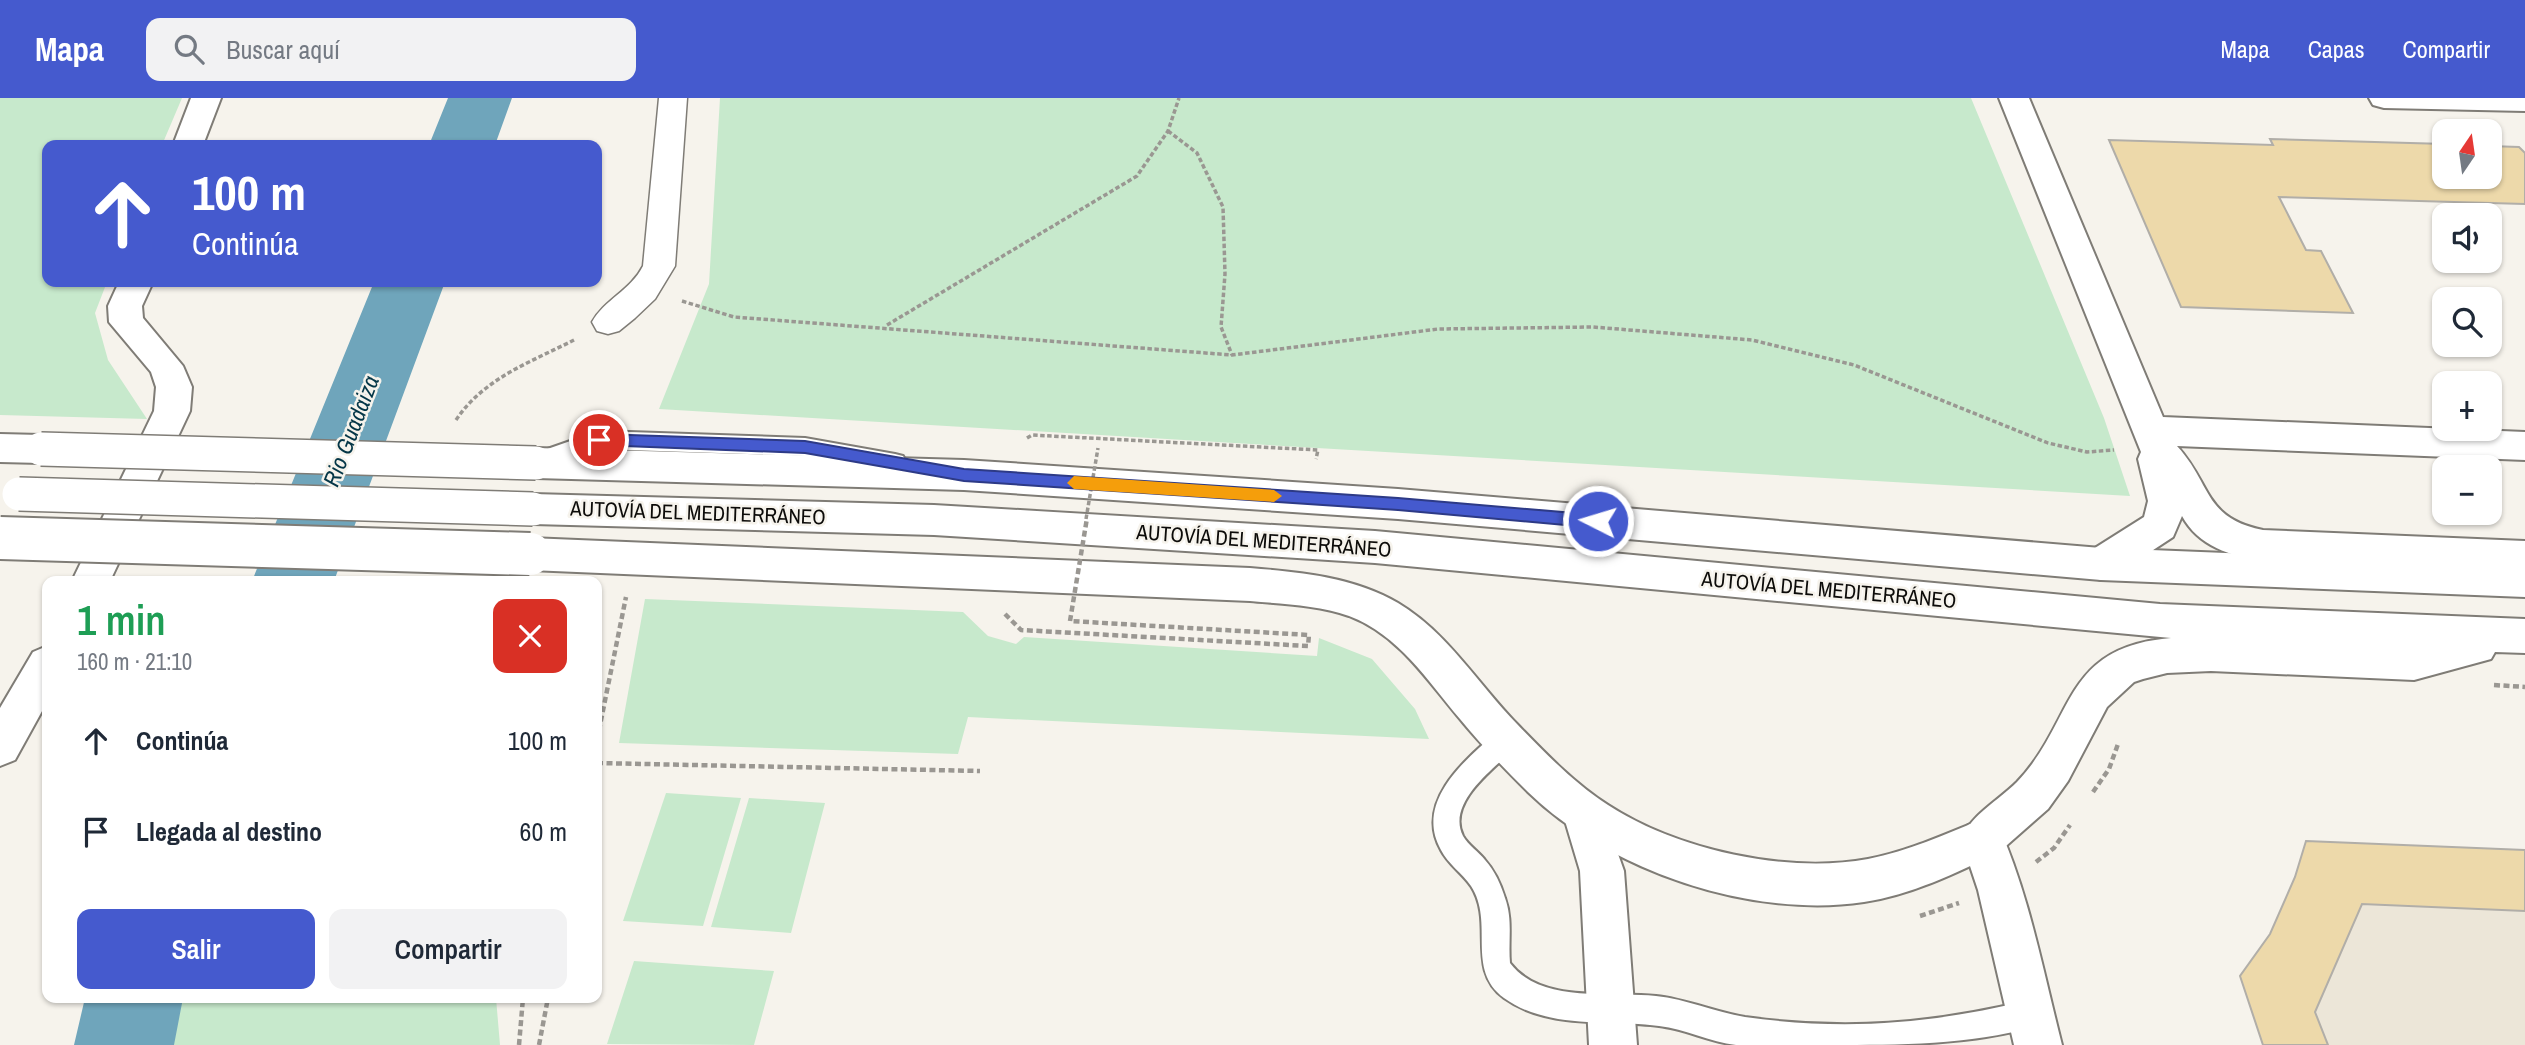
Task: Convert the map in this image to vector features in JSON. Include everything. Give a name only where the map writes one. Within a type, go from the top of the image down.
[{"type":"main road","points":[[190,140],[206,98]]},
{"type":"main road","points":[[2014,98],[2155,441],[2175,466],[2189,499],[2203,520],[2222,534],[2243,543],[2525,557]]},
{"type":"main road","points":[[2384,98],[2525,101]]},
{"type":"main road","points":[[93,576],[172,411],[174,387],[166,366],[126,322],[125,306],[134,287]]},
{"type":"main road","points":[[2155,441],[2525,446]]},
{"type":"main road","points":[[2101,564],[2160,526],[2166,501],[2155,462],[2155,441]]},
{"type":"main road","points":[[0,448],[964,475],[1384,503],[2101,564],[2525,580]]},
{"type":"main road","name":"AUTOVÍA DEL MEDITERRÁNEO","points":[[10,494],[934,520],[1375,547],[2160,621],[2523,636]]},
{"type":"main road","points":[[0,538],[1010,572],[1333,595],[1385,615],[1430,649],[1506,740],[1542,778],[1584,814],[1631,841],[1682,859],[1735,875],[1805,886],[1837,886],[1907,873],[1983,839],[2033,795],[2053,767],[2093,694],[2120,670],[2139,662],[2166,656],[2211,654],[2414,662],[2523,636]]},
{"type":"main road","points":[[0,747],[42,673]]},
{"type":"main road","points":[[1584,814],[1602,871],[1611,1027]]},
{"type":"main road","points":[[1983,839],[2000,890],[2034,1030]]},
{"type":"street","points":[[608,322],[640,297],[653,282],[659,266],[673,98]]},
{"type":"lane","points":[[1506,740],[1460,783],[1450,801],[1447,821],[1451,842],[1475,865],[1491,895],[1497,927],[1494,960],[1502,976],[1516,989],[1611,1027],[1658,1011],[1741,1031],[1836,1040],[2034,1030]]},
{"type":"path","points":[[884,326],[1137,176],[1168,131],[1179,98]]},
{"type":"path","points":[[1168,131],[1197,153],[1223,207],[1225,274],[1222,327],[1232,355]]},
{"type":"path","points":[[671,298],[734,317],[884,326],[1232,355],[1438,329],[1593,327],[1752,340],[1854,365],[2048,443],[2087,452],[2129,448],[2155,441]]},
{"type":"path","points":[[1003,612],[1021,630],[1308,646],[1309,635],[1070,621],[1098,448]]},
{"type":"path","points":[[602,716],[628,589]]},
{"type":"path","points":[[1062,608],[1075,608]]},
{"type":"path","points":[[2484,685],[2525,687]]},
{"type":"path","points":[[2085,802],[2109,769],[2121,736]]},
{"type":"path","points":[[602,763],[980,771]]},
{"type":"path","points":[[1907,918],[2000,890],[2054,848],[2077,814]]},
{"type":"path","points":[[519,1045],[523,1003]]},
{"type":"path","points":[[539,1045],[547,1003]]},
{"type":"shaded area","points":[[2306,841],[2525,850],[2525,1045],[2263,1045],[2240,976],[2270,934],[2295,877]]},
{"type":"green space","points":[[0,98],[182,98],[164,140],[42,140],[42,287],[105,287],[95,313],[108,360],[147,419],[0,415]]},
{"type":"green space","points":[[720,98],[1971,98],[2104,418],[2130,496],[659,409],[709,284]]},
{"type":"green space","points":[[645,599],[963,612],[988,636],[1016,644],[1024,637],[1317,656],[1319,638],[1372,659],[1415,709],[1429,739],[968,717],[958,754],[619,743]]},
{"type":"green space","points":[[666,793],[741,798],[703,926],[623,921]]},
{"type":"green space","points":[[749,798],[825,803],[791,933],[711,927]]},
{"type":"green space","points":[[634,961],[774,971],[754,1045],[607,1044]]},
{"type":"green space","points":[[163,1003],[496,1003],[500,1045],[151,1045]]},
{"type":"building","points":[[2270,139],[2432,144],[2432,189],[2502,189],[2502,146],[2519,147],[2525,153],[2525,204],[2279,197],[2306,250],[2321,251],[2353,313],[2181,307],[2109,140],[2273,145]]},
{"type":"building","points":[[2306,841],[2525,850],[2525,911],[2362,904],[2315,1012],[2328,1045],[2263,1045],[2240,976],[2270,934],[2295,877]]},
{"type":"waterway","name":"Rio Guadaiza","points":[[464,140],[480,98]]},
{"type":"waterway","name":"Rio Guadaiza","points":[[295,576],[407,287]]},
{"type":"waterway","name":"Rio Guadaiza","points":[[124,1045],[133,1003]]},
{"type":"slow traffic","points":[[1074,483],[1274,496]]},
{"type":"route","points":[[599,440],[805,447],[964,475],[1398,504],[1598,521]]}]
